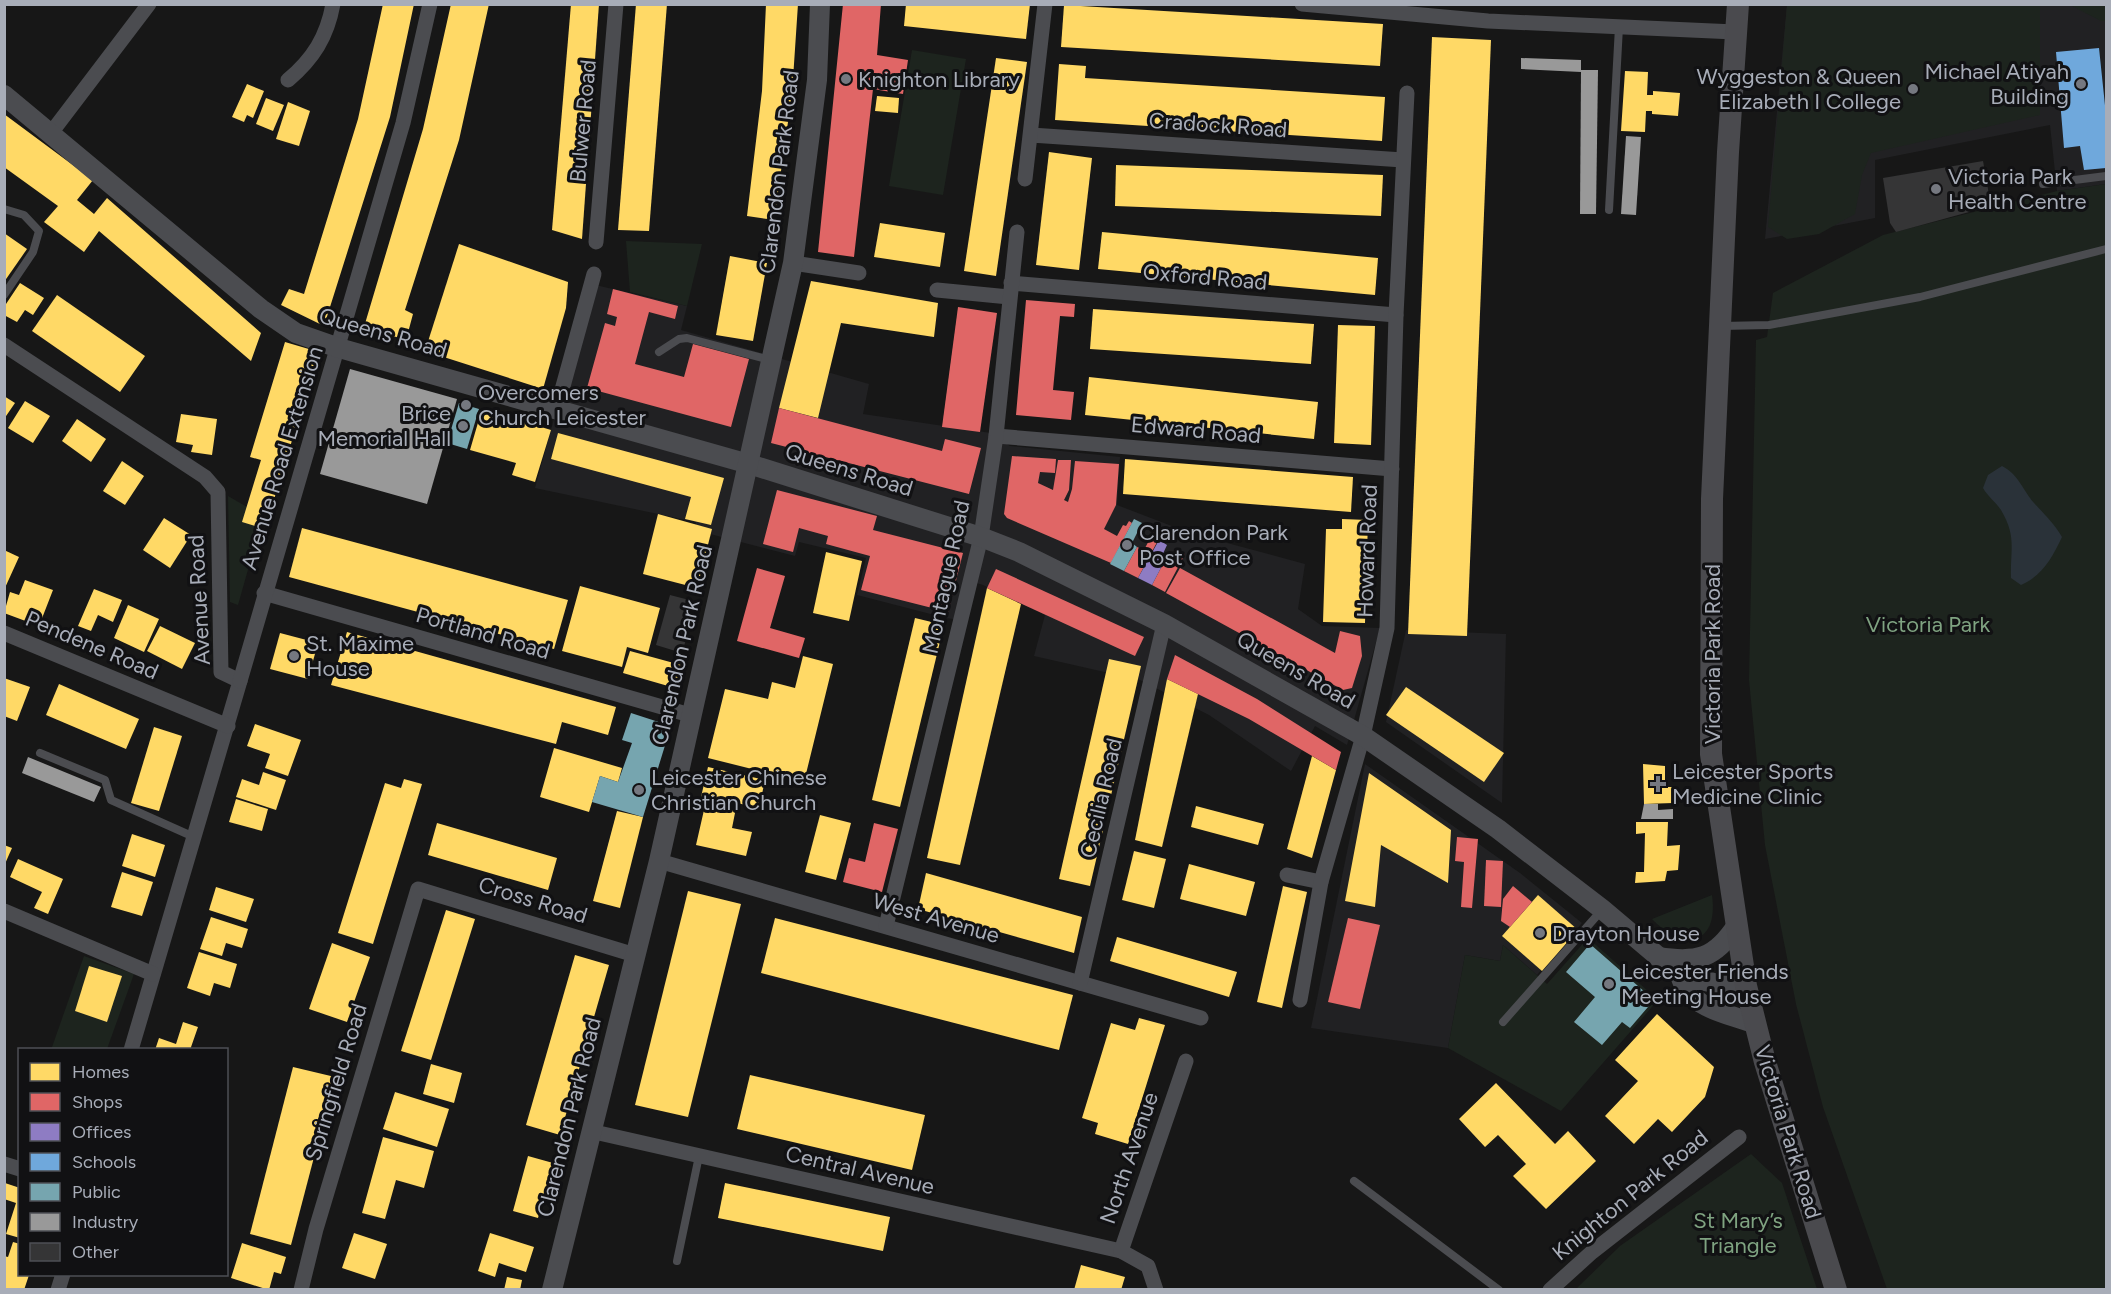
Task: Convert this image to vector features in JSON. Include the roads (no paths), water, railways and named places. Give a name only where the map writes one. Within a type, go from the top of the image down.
[{"type":"main road","name":"Victoria Park Road","points":[[1738,4],[1712,499],[1711,754],[1746,986],[1755,1024],[1836,1290]]},
{"type":"street","points":[[51,132],[150,4]]},
{"type":"street","points":[[288,80],[316,51],[328,29],[333,4]]},
{"type":"street","name":"Avenue Road Extension","points":[[240,681],[264,593],[339,348],[402,123],[430,4]]},
{"type":"street","name":"Bulwer Road","points":[[596,242],[616,4]]},
{"type":"street","name":"Clarendon Park Road","points":[[552,1290],[659,861],[793,263],[817,80],[820,4]]},
{"type":"street","points":[[1025,179],[1045,4]]},
{"type":"street","points":[[1302,4],[1410,9],[1488,21],[1735,32]]},
{"type":"street","name":"Howard Road","points":[[1300,1000],[1322,882],[1362,736],[1387,628],[1396,315],[1407,93]]},
{"type":"street","name":"Queens Road","points":[[4,95],[261,309],[296,333],[339,348],[749,464],[981,537],[1019,552],[1164,624],[1362,736],[1498,829],[1602,909],[1680,975],[1718,984],[1746,986]]},
{"type":"street","name":"Cradock Road","points":[[1031,135],[1403,160]]},
{"type":"street","name":"Montague Road","points":[[886,926],[981,537],[996,436],[1017,232]]},
{"type":"street","points":[[793,263],[859,273]]},
{"type":"street","points":[[557,408],[594,274]]},
{"type":"street","name":"Oxford Road","points":[[937,290],[1010,290],[1396,315]]},
{"type":"street","name":"Avenue Road","points":[[4,345],[206,477],[218,492],[221,672],[240,681],[132,1048]]},
{"type":"street","name":"Edward Road","points":[[996,436],[1392,468]]},
{"type":"street","name":"Portland Road","points":[[264,593],[690,715]]},
{"type":"street","name":"Cecilia Road","points":[[1080,983],[1164,624]]},
{"type":"street","name":"Pendene Road","points":[[4,633],[228,726]]},
{"type":"street","name":"West Avenue","points":[[659,861],[1201,1018]]},
{"type":"street","points":[[1287,875],[1322,882]]},
{"type":"street","name":"Cross Road","points":[[418,888],[635,955]]},
{"type":"street","name":"Springfield Road","points":[[301,1290],[316,1229],[418,888]]},
{"type":"street","points":[[4,911],[153,974]]},
{"type":"street","points":[[1658,957],[1690,960],[1703,957],[1722,947],[1737,925]]},
{"type":"street","name":"Queens Road","points":[[1680,975],[1684,988],[1704,1007],[1755,1024]]},
{"type":"street","name":"North Avenue","points":[[1156,1290],[1148,1266],[1121,1251],[1186,1061]]},
{"type":"street","name":"Central Avenue","points":[[590,1131],[1121,1251]]},
{"type":"street","name":"Knighton Park Road","points":[[1550,1290],[1592,1252],[1739,1137]]},
{"type":"lane","points":[[1609,210],[1619,27]]},
{"type":"lane","points":[[2043,184],[2106,176]]},
{"type":"lane","points":[[4,209],[24,215],[39,231],[33,252],[4,295]]},
{"type":"lane","points":[[1720,326],[1769,325],[1920,297],[2106,249]]},
{"type":"lane","points":[[658,352],[679,339],[687,338],[772,361]]},
{"type":"lane","points":[[39,753],[105,780],[111,800],[195,838]]},
{"type":"lane","points":[[1503,1022],[1602,909]]},
{"type":"lane","points":[[677,1261],[699,1156]]},
{"type":"lane","points":[[1354,1181],[1499,1290]]},
{"type":"place","name":"Knighton Library","points":[[846,79]]},
{"type":"place","name":"Michael Atiyah Building","points":[[2081,84]]},
{"type":"place","name":"Wyggeston & Queen Elizabeth I College","points":[[1913,89]]},
{"type":"place","name":"Victoria Park Health Centre","points":[[1936,189]]},
{"type":"place","name":"Overcomers Church Leicester","points":[[466,405]]},
{"type":"place","name":"Brice Memorial Hall","points":[[463,426]]},
{"type":"place","name":"Clarendon Park Post Office","points":[[1127,545]]},
{"type":"place","name":"St. Maxime House","points":[[294,656]]},
{"type":"place","name":"Leicester Sports Medicine Clinic","points":[[1658,784]]},
{"type":"place","name":"Leicester Chinese Christian Church","points":[[639,790]]},
{"type":"place","name":"Drayton House","points":[[1540,933]]},
{"type":"place","name":"Leicester Friends Meeting House","points":[[1609,984]]},
{"type":"park label","name":"Victoria Park","points":[[1928,624]]},
{"type":"park label","name":"St Mary’s Triangle","points":[[1738,1232]]}]
